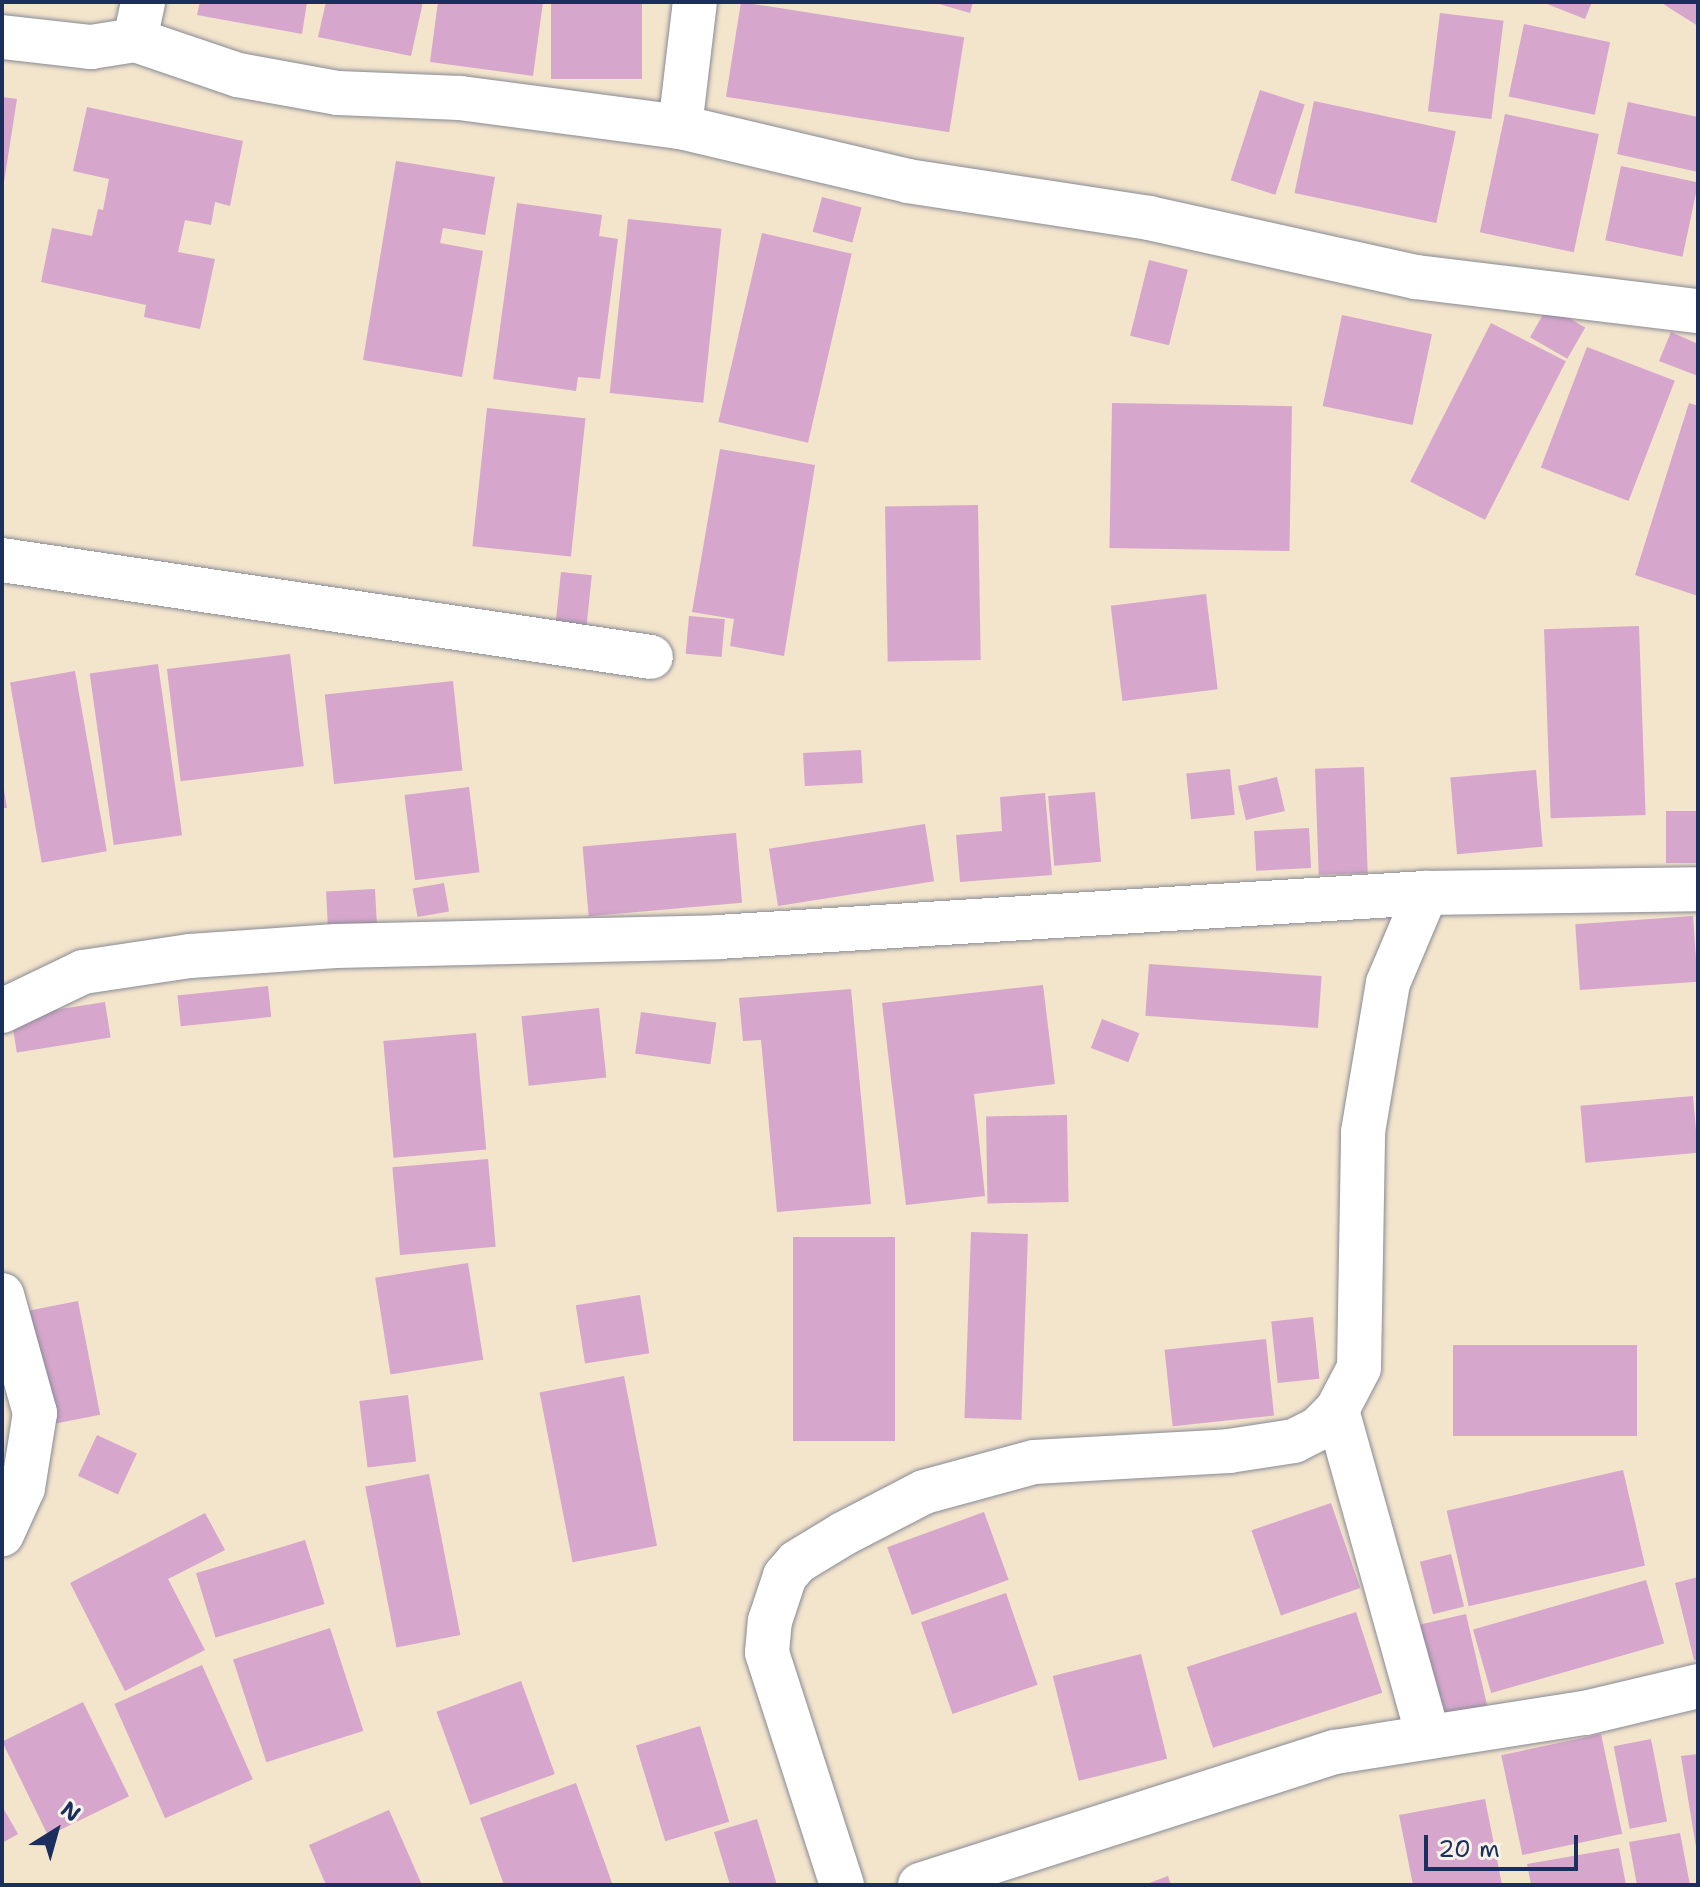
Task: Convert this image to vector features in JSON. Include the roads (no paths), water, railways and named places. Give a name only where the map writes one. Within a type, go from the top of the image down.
[{"type":"street","points":[[680,127],[695,2]]},
{"type":"street","points":[[2,37],[91,47],[139,21],[238,75],[338,93],[460,98],[680,127],[908,181],[1149,218],[1416,277],[1698,311]]},
{"type":"street","points":[[2,560],[651,657]]},
{"type":"street","points":[[2,1011],[10,1002],[83,972],[190,956],[336,946],[718,937],[1426,893],[1698,889]]},
{"type":"street","points":[[842,1885],[767,1653],[770,1621],[785,1576],[797,1562],[924,1492],[1034,1462],[1229,1451],[1294,1441],[1318,1429],[1337,1410],[1359,1368],[1363,1132],[1386,998],[1426,893]]},
{"type":"street","points":[[2,1295],[35,1413],[23,1488],[2,1534]]},
{"type":"street","points":[[1337,1410],[1428,1737]]},
{"type":"street","points":[[920,1885],[1335,1752],[1585,1713],[1698,1686]]}]
